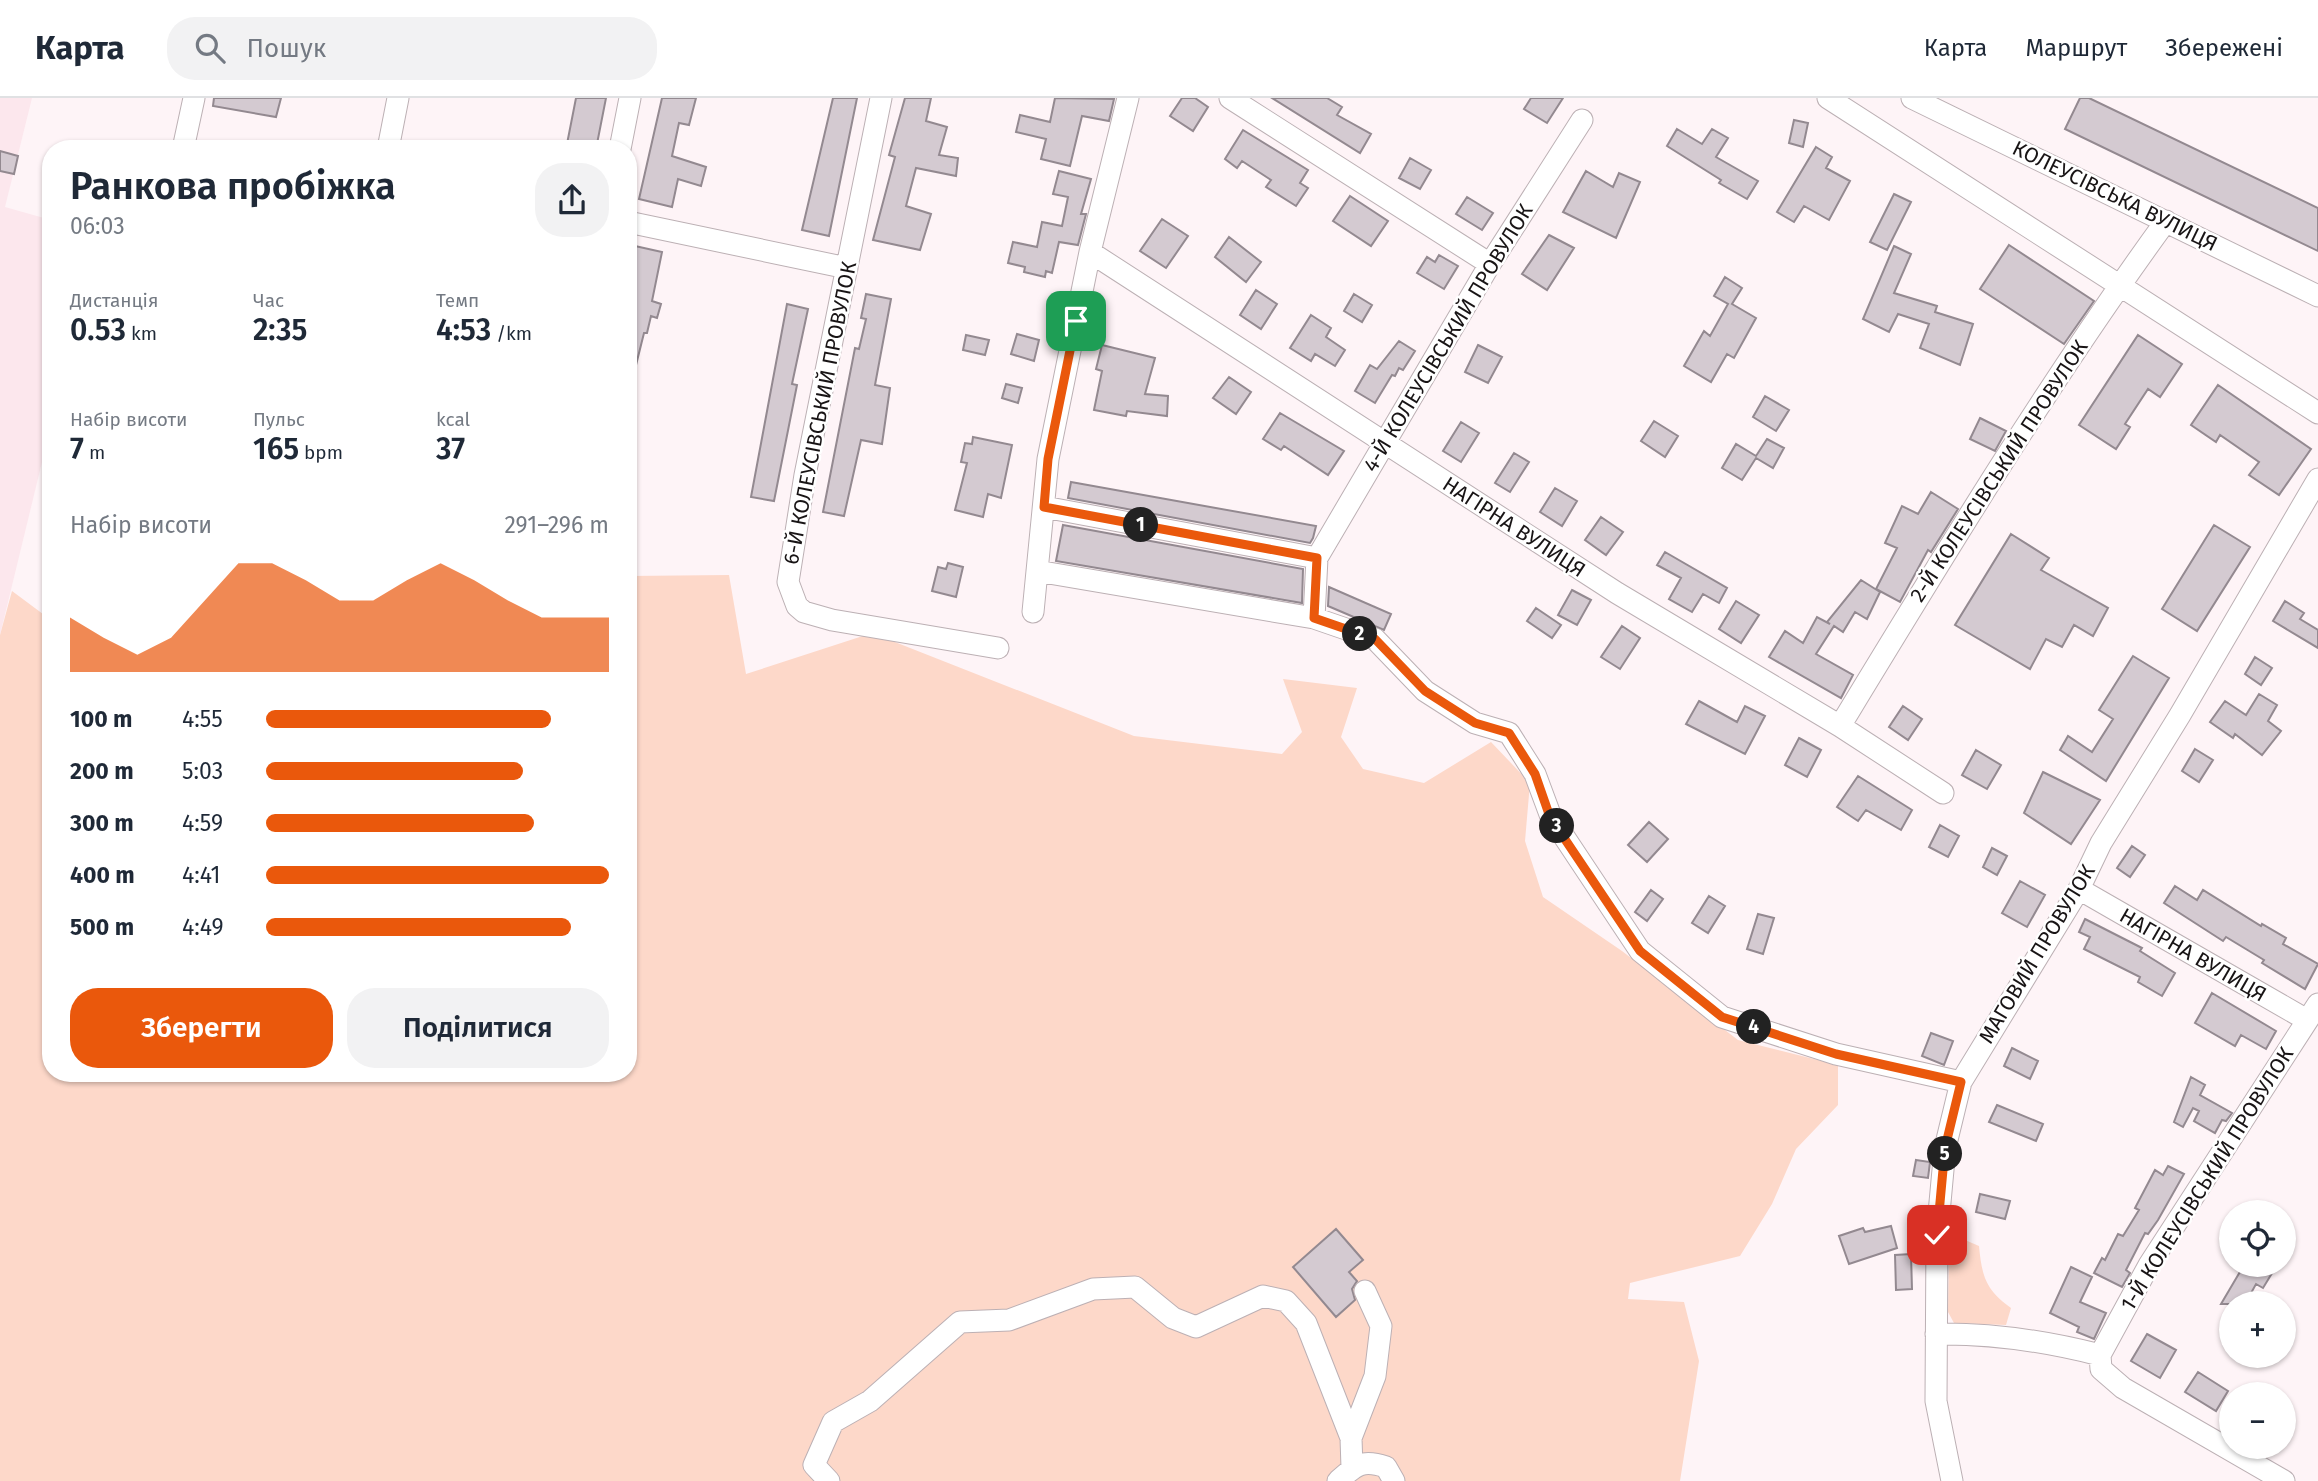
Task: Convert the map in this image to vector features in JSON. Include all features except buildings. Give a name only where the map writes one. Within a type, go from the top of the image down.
[{"type":"street","points":[[185,140],[194,98]]},
{"type":"street","points":[[390,140],[398,98]]},
{"type":"street","points":[[622,140],[630,98]]},
{"type":"street","name":"6-Й КОЛЕУСІВСЬКИЙ ПРОВУЛОК","points":[[881,98],[806,475],[788,583],[797,606],[804,612],[832,620],[998,648]]},
{"type":"street","points":[[1032,612],[1048,459],[1090,252],[1128,98]]},
{"type":"street","points":[[1230,98],[1490,264]]},
{"type":"street","points":[[1828,98],[2318,413]]},
{"type":"street","name":"КОЛЕУСІВСЬКА ВУЛИЦЯ","points":[[1912,98],[2318,296]]},
{"type":"street","name":"4-Й КОЛЕУСІВСЬКИЙ ПРОВУЛОК","points":[[1317,558],[1490,264],[1582,120]]},
{"type":"street","name":"2-Й КОЛЕУСІВСЬКИЙ ПРОВУЛОК","points":[[1840,726],[1962,524],[2120,284],[2166,220]]},
{"type":"street","points":[[637,224],[847,268]]},
{"type":"street","name":"НАГІРНА ВУЛИЦЯ","points":[[1090,252],[1617,593],[1840,726],[1943,793]]},
{"type":"street","name":"МАГОВИЙ ПРОВУЛОК","points":[[1952,1481],[1936,1401],[1937,1235],[1945,1148],[1961,1082],[2079,889],[2101,843],[2180,715],[2318,479]]},
{"type":"street","points":[[1044,507],[1317,558],[1314,618]]},
{"type":"street","points":[[1037,571],[1314,618],[1375,639],[1425,691],[1475,723],[1509,733],[1535,774],[1550,817],[1640,951],[1722,1017],[1836,1054],[1961,1082]]},
{"type":"street","name":"НАГІРНА ВУЛИЦЯ","points":[[2079,889],[2312,1012]]},
{"type":"street","name":"1-Й КОЛЕУСІВСЬКИЙ ПРОВУЛОК","points":[[2100,1355],[2149,1265],[2312,1012]]},
{"type":"street","points":[[829,1481],[814,1465],[833,1422],[870,1401],[960,1322],[1009,1320],[1093,1289],[1135,1287],[1173,1318],[1196,1327],[1263,1296],[1286,1301],[1306,1323],[1351,1438]]},
{"type":"street","points":[[1345,1475],[1351,1438],[1375,1376],[1381,1326],[1365,1291]]},
{"type":"street","points":[[1936,1334],[2005,1337],[2053,1343],[2100,1355],[2101,1369],[2123,1388],[2284,1481]]},
{"type":"street","points":[[1345,1475],[1369,1462],[1386,1467],[1394,1481]]},
{"type":"shaded area","points":[[0,98],[32,98],[5,207],[42,217],[42,462],[0,635]]},
{"type":"shaded area","points":[[729,575],[746,674],[872,633],[1134,736],[1282,754],[1302,732],[1283,679],[1357,688],[1341,737],[1363,769],[1424,783],[1491,742],[1530,783],[1525,841],[1543,897],[1622,951],[1738,1040],[1838,1065],[1838,1105],[1796,1149],[1772,1204],[1740,1256],[1630,1283],[1628,1299],[1684,1302],[1699,1361],[1680,1481],[0,1481],[0,635],[12,591],[42,613],[42,1082],[637,1082],[637,576]]},
{"type":"shaded area","points":[[1958,1237],[1979,1246],[1986,1281],[1995,1295],[2011,1308],[2006,1325],[1954,1323],[1948,1312],[1949,1247]]},
{"type":"route","points":[[1076,321],[1048,459],[1044,507],[1317,558],[1314,618],[1375,639],[1425,691],[1475,723],[1509,733],[1535,774],[1550,817],[1640,951],[1722,1017],[1836,1054],[1961,1082],[1945,1148],[1937,1235]]}]
